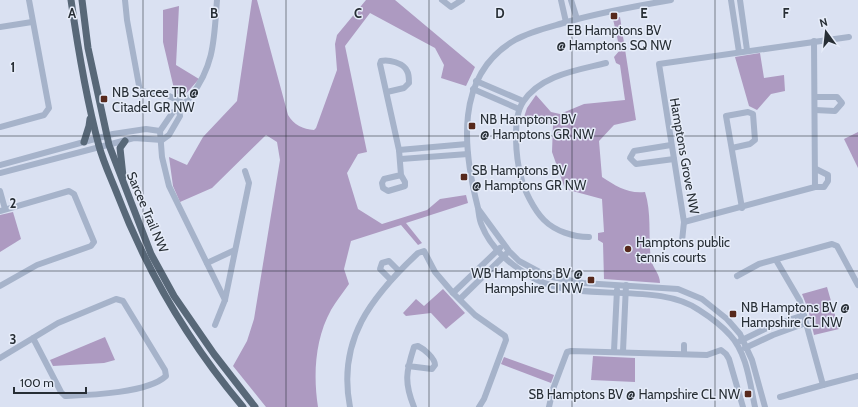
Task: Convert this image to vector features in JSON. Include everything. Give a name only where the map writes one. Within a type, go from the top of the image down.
[{"type":"main road","name":"Sarcee Trail NW","points":[[72,0],[78,49],[90,111],[99,147],[129,224],[144,257],[165,296],[200,352],[243,407]]},
{"type":"main road","name":"Sarcee Trail NW","points":[[82,0],[88,48],[109,145],[151,254],[174,296],[214,354],[255,407]]},
{"type":"main road","points":[[84,142],[90,126],[90,111]]},
{"type":"main road","points":[[125,141],[120,148],[120,160],[125,188]]},
{"type":"street","points":[[0,127],[44,115],[49,108],[32,22],[30,0]]},
{"type":"street","points":[[125,0],[127,20],[140,91],[165,94],[185,104]]},
{"type":"street","points":[[217,0],[209,67],[198,87],[185,104],[179,110],[173,112],[160,131],[162,140],[162,157],[169,186],[225,300]]},
{"type":"street","points":[[442,0],[451,8],[462,0]]},
{"type":"street","points":[[561,0],[566,22]]},
{"type":"street","points":[[571,0],[577,19]]},
{"type":"street","points":[[671,0],[621,8],[538,30],[514,40],[490,61],[476,81],[468,107],[467,144],[473,194],[478,208],[481,225],[497,250],[534,278],[568,290],[656,296],[680,300],[709,317],[731,336],[740,350],[755,407]]},
{"type":"street","points":[[731,0],[738,52]]},
{"type":"street","points":[[740,0],[747,50]]},
{"type":"street","points":[[0,27],[32,22]]},
{"type":"street","name":"Hamptons Grove NW","points":[[816,169],[828,175],[828,181],[824,187],[816,187],[742,208],[684,222],[659,64],[747,50],[849,37]]},
{"type":"street","points":[[814,41],[816,187]]},
{"type":"street","points":[[387,92],[404,88],[409,83],[408,72],[405,67],[386,60],[381,61],[380,64],[401,158],[401,175]]},
{"type":"street","points":[[588,237],[565,233],[544,220],[532,202],[521,178],[517,153],[516,131],[519,109],[523,101],[540,86],[554,77],[606,63]]},
{"type":"street","points":[[476,81],[523,101]]},
{"type":"street","points":[[473,89],[519,109]]},
{"type":"street","points":[[815,96],[837,97],[842,104],[835,110],[815,110]]},
{"type":"street","points":[[0,173],[125,141],[146,138],[162,140],[169,135],[180,116],[179,110]]},
{"type":"street","points":[[732,148],[750,144],[755,140],[753,114],[748,112],[726,116],[742,208]]},
{"type":"street","points":[[0,164],[132,130],[146,129],[160,131]]},
{"type":"street","points":[[399,150],[467,144]]},
{"type":"street","points":[[671,145],[634,151],[631,153],[630,158],[636,164],[674,159]]},
{"type":"street","points":[[401,158],[468,154]]},
{"type":"street","points":[[215,325],[225,300],[236,250],[249,183],[245,171]]},
{"type":"street","points":[[0,191],[3,210],[68,191],[74,194],[94,242],[91,246],[37,265],[0,286]]},
{"type":"street","points":[[478,208],[503,245],[509,251],[520,261],[547,276],[583,283],[618,284],[678,289],[702,299],[736,327],[747,347],[758,378],[765,407]]},
{"type":"street","points":[[682,241],[684,222]]},
{"type":"street","points":[[737,276],[759,264],[832,244],[837,246],[858,285]]},
{"type":"street","points":[[453,293],[503,245]]},
{"type":"street","points":[[207,263],[236,250]]},
{"type":"street","points":[[460,299],[509,251]]},
{"type":"street","points":[[350,407],[348,392],[350,351],[363,318],[399,271],[418,253],[424,252],[435,272],[453,293],[475,315],[502,333],[506,340],[484,399],[479,407]]},
{"type":"street","points":[[776,260],[800,301],[823,385]]},
{"type":"street","points":[[391,280],[380,269],[382,263],[388,261],[399,271]]},
{"type":"street","points":[[614,351],[618,284]]},
{"type":"street","points":[[623,352],[626,285]]},
{"type":"street","points":[[0,358],[33,338],[58,323],[116,299],[123,301],[166,370],[166,376],[163,379],[140,387],[101,395],[65,396],[61,392],[33,338]]},
{"type":"street","points":[[736,343],[773,325],[804,315]]},
{"type":"street","points":[[740,350],[772,335],[806,323]]},
{"type":"street","points":[[684,345],[684,354]]},
{"type":"street","points":[[408,366],[432,369],[435,365],[435,361],[418,346],[414,347],[408,366],[406,380],[414,407]]},
{"type":"street","points":[[549,407],[553,389],[567,352],[614,351],[707,355],[721,350],[726,354],[743,407]]},
{"type":"street","points":[[780,397],[858,376]]},
{"type":"shaded area","points":[[252,0],[257,0],[288,115],[296,124],[306,129],[314,130],[316,128],[337,70],[335,44],[337,35],[366,0],[395,0],[475,67],[466,86],[441,78],[444,65],[435,48],[370,13],[345,46],[367,152],[358,154],[347,173],[358,209],[382,224],[427,210],[440,199],[466,195],[468,203],[406,223],[422,243],[418,245],[401,225],[351,241],[344,269],[349,284],[331,310],[319,345],[316,370],[316,395],[318,407],[266,407],[233,366],[247,341],[254,319],[280,160],[277,142],[266,135],[212,188],[180,202],[173,186],[169,157],[187,165],[203,137],[237,101]]},
{"type":"shaded area","points":[[179,6],[176,65],[199,79],[184,96],[175,93],[163,42],[163,10]]},
{"type":"shaded area","points":[[620,17],[636,120],[614,125],[599,141],[602,177],[628,191],[645,192],[649,217],[651,260],[659,277],[660,283],[604,279],[603,243],[598,240],[598,233],[604,232],[602,199],[565,189],[552,152],[553,125],[523,120],[527,108],[536,95],[551,112],[560,114],[584,104],[625,100],[620,65],[616,63],[614,57],[620,50],[613,19]]},
{"type":"shaded area","points":[[760,53],[764,78],[784,75],[785,91],[771,94],[757,110],[749,106],[735,57]]},
{"type":"shaded area","points":[[858,132],[858,168],[844,139]]},
{"type":"shaded area","points":[[13,212],[21,239],[0,252],[0,215]]},
{"type":"shaded area","points":[[827,287],[839,329],[814,335],[808,309],[802,294]]},
{"type":"shaded area","points":[[443,289],[465,313],[446,329],[431,313],[406,316],[403,313],[416,299],[424,306]]},
{"type":"shaded area","points":[[105,337],[115,360],[104,363],[53,366],[50,360]]},
{"type":"shaded area","points":[[593,356],[635,358],[635,382],[591,380]]},
{"type":"shaded area","points":[[504,357],[554,375],[551,383],[501,364]]},
{"type":"place","name":"EB Hamptons BV @ Hamptons SQ NW","points":[[614,16]]},
{"type":"place","name":"NB Sarcee TR @ Citadel GR NW","points":[[104,99]]},
{"type":"place","name":"NB Hamptons BV @ Hamptons GR NW","points":[[472,126]]},
{"type":"place","name":"SB Hamptons BV @ Hamptons GR NW","points":[[464,177]]},
{"type":"place","name":"Hamptons public tennis courts","points":[[628,249]]},
{"type":"place","name":"WB Hamptons BV @ Hampshire CI NW","points":[[591,280]]},
{"type":"place","name":"NB Hamptons BV @ Hampshire CL NW","points":[[733,314]]},
{"type":"place","name":"SB Hamptons BV @ Hampshire CL NW","points":[[748,394]]}]
